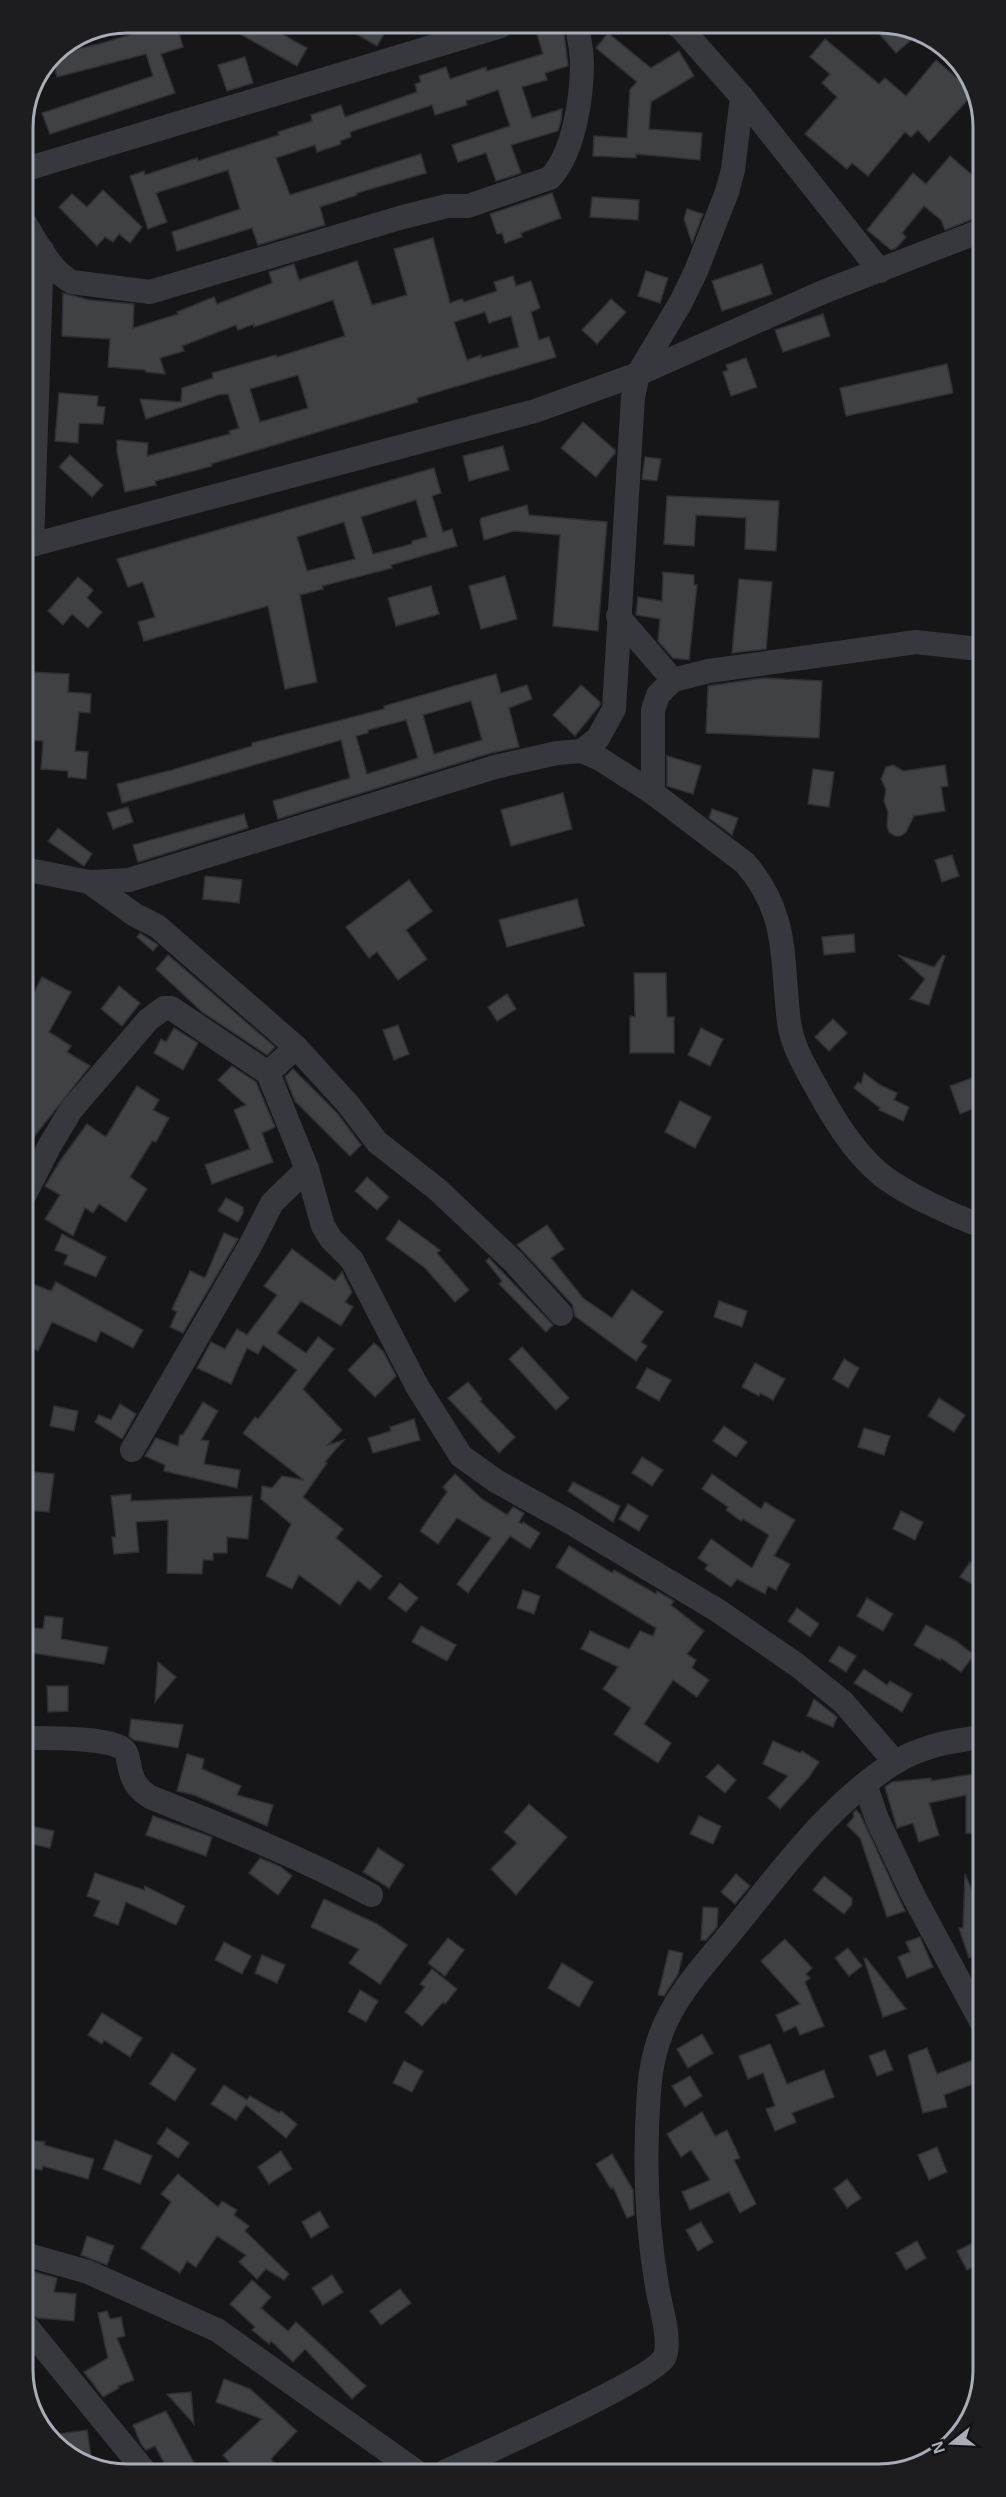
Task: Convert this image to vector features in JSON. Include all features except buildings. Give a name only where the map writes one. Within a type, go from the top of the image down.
[{"type":"street","points":[[33,167],[478,33]]},
{"type":"street","points":[[33,236],[61,275],[72,282],[150,292],[403,217],[447,206],[468,206],[550,178],[562,162],[576,119],[582,62],[578,33]]},
{"type":"street","points":[[685,33],[742,97],[880,271]]},
{"type":"street","points":[[582,751],[597,738],[614,709],[633,397],[638,374],[681,302],[696,271],[727,192],[733,170],[742,97]]},
{"type":"street","points":[[33,545],[509,418],[638,374],[823,292],[973,234]]},
{"type":"street","points":[[33,440],[42,250]]},
{"type":"street","points":[[618,616],[672,680]]},
{"type":"street","points":[[652,793],[652,710],[658,695],[672,680],[709,672],[916,642],[973,648]]},
{"type":"street","points":[[88,882],[129,880],[495,767],[557,753],[582,751],[600,759],[652,793],[745,863],[757,877],[770,898],[783,942],[789,1025],[798,1055],[829,1110],[860,1155],[881,1175],[937,1208],[973,1223]]},
{"type":"street","points":[[33,865],[88,882],[135,915],[157,926],[296,1047],[348,1104],[377,1142],[438,1190],[514,1263],[561,1314]]},
{"type":"street","points":[[33,1178],[71,1110],[148,1020],[164,1008],[171,1008],[268,1073],[307,1169],[323,1226],[356,1267],[417,1386],[462,1456],[496,1480],[717,1610],[797,1665],[843,1702],[895,1762]]},
{"type":"street","points":[[268,1073],[296,1047]]},
{"type":"street","points":[[132,1450],[265,1214],[272,1203],[307,1169]]},
{"type":"street","points":[[33,1738],[66,1737],[120,1745],[127,1752],[132,1779],[139,1790],[150,1797],[255,1839],[324,1870],[371,1895]]},
{"type":"street","points":[[461,2464],[610,2392],[656,2366],[663,2358],[667,2339],[650,2247],[648,2215],[649,2094],[651,2067],[658,2040],[671,2011],[691,1981],[820,1826],[865,1784],[895,1762],[938,1743],[973,1738]]},
{"type":"street","points":[[865,1784],[877,1819],[912,1895],[973,2007]]},
{"type":"street","points":[[33,2256],[88,2272],[217,2330],[406,2464]]},
{"type":"street","points":[[33,2334],[139,2464]]}]
